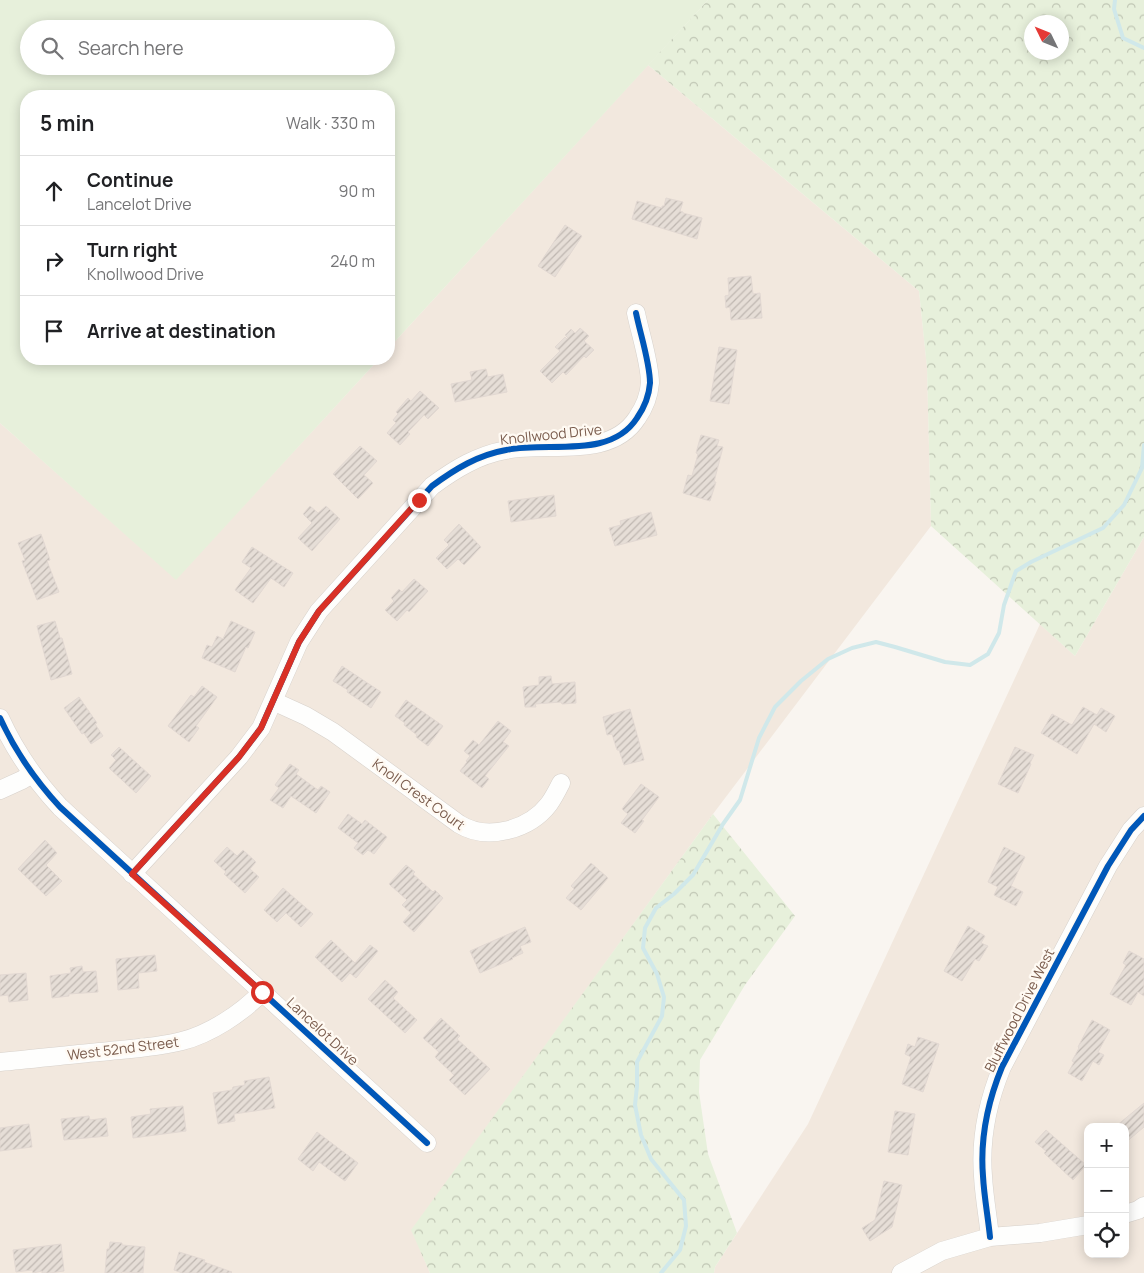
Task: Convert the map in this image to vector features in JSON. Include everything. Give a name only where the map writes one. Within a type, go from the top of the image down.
[{"type":"street","name":"Knollwood Drive","points":[[132,874],[239,757],[261,728],[299,642],[319,611],[432,486],[469,462],[493,453],[531,446],[585,446],[598,444],[620,435],[634,423],[646,402],[650,384],[648,365],[636,312]]},
{"type":"street","name":"Knoll Crest Court","points":[[273,700],[333,732],[468,830],[495,832],[520,826],[545,809],[556,795],[561,783]]},
{"type":"street","name":"Lancelot Drive","points":[[0,718],[14,746],[32,774],[64,812],[427,1143]]},
{"type":"street","points":[[0,790],[32,774]]},
{"type":"street","name":"Bluffwood Drive West","points":[[990,1237],[982,1175],[986,1120],[995,1084],[1002,1067],[1108,866],[1131,830],[1144,816]]},
{"type":"street","name":"West 52nd Street","points":[[0,1062],[150,1047],[182,1041],[206,1032],[228,1020],[262,992]]},
{"type":"street","points":[[1128,1213],[1144,1206]]},
{"type":"street","points":[[901,1273],[942,1251],[990,1237],[1040,1233],[1084,1227]]},
{"type":"shaded area","points":[[648,65],[919,291],[927,367],[931,526],[713,814],[412,1230],[430,1273],[0,1273],[0,423],[176,579],[373,365],[395,365],[395,341]]},
{"type":"shaded area","points":[[1144,537],[1144,1273],[714,1273],[715,1267],[808,1124],[1040,624],[1075,656]]},
{"type":"green space","points":[[0,0],[708,0],[395,341],[395,90],[20,90],[20,365],[373,365],[176,580],[0,423]]},
{"type":"green space","points":[[708,0],[1144,0],[1144,537],[1075,656],[931,526],[927,368],[919,291],[648,65]]},
{"type":"green space","points":[[713,814],[795,916],[745,985],[700,1060],[699,1092],[708,1154],[737,1233],[715,1267],[714,1273],[430,1273],[411,1230]]},
{"type":"building","points":[[666,198],[683,202],[680,211],[683,213],[702,218],[697,239],[632,219],[637,201],[662,208]]},
{"type":"building","points":[[565,225],[582,236],[555,277],[538,266]]},
{"type":"building","points":[[751,276],[753,294],[760,293],[762,318],[731,320],[730,307],[726,308],[725,296],[729,295],[728,278]]},
{"type":"building","points":[[580,328],[589,336],[584,341],[594,350],[586,358],[584,356],[566,375],[563,372],[552,383],[540,371],[560,351],[555,347],[565,337],[568,338],[565,335],[571,329],[575,333]]},
{"type":"building","points":[[719,347],[737,350],[729,404],[710,401]]},
{"type":"building","points":[[486,369],[488,377],[503,374],[507,392],[455,402],[451,384],[472,380],[470,372]]},
{"type":"building","points":[[420,391],[439,408],[428,419],[424,415],[408,432],[410,434],[400,445],[387,433],[396,423],[393,420],[398,414],[396,412],[408,398],[411,401]]},
{"type":"building","points":[[701,435],[719,440],[717,446],[723,447],[710,501],[683,493],[688,475],[692,476]]},
{"type":"building","points":[[360,446],[377,461],[364,475],[373,483],[358,499],[333,474]]},
{"type":"building","points":[[554,495],[556,516],[511,522],[508,501]]},
{"type":"building","points":[[310,506],[318,513],[326,506],[340,519],[312,551],[298,538],[312,523],[303,514]]},
{"type":"building","points":[[651,512],[657,535],[615,546],[609,528],[621,525],[620,521]]},
{"type":"building","points":[[459,524],[481,547],[464,565],[458,559],[447,569],[436,558],[449,545],[444,540]]},
{"type":"building","points":[[41,534],[50,560],[47,561],[59,592],[37,600],[22,561],[25,560],[18,543]]},
{"type":"building","points":[[252,547],[293,573],[284,587],[271,578],[253,603],[235,590],[251,568],[242,562]]},
{"type":"building","points":[[414,579],[428,591],[409,612],[407,610],[397,621],[385,610],[394,601],[391,598],[399,589],[402,592]]},
{"type":"building","points":[[55,621],[72,674],[51,680],[37,626]]},
{"type":"building","points":[[231,621],[255,632],[235,672],[202,658],[207,645],[212,647],[217,636],[223,639]]},
{"type":"building","points":[[342,666],[381,692],[371,708],[333,681]]},
{"type":"building","points":[[551,676],[552,684],[575,682],[576,703],[535,704],[536,707],[525,707],[523,687],[539,685],[539,677]]},
{"type":"building","points":[[202,686],[217,697],[196,726],[199,728],[189,742],[168,726],[191,695],[194,697]]},
{"type":"building","points":[[79,697],[97,723],[95,724],[103,736],[91,744],[64,708]]},
{"type":"building","points":[[406,700],[443,726],[428,746],[404,725],[405,723],[395,716]]},
{"type":"building","points":[[1083,707],[1097,715],[1101,708],[1115,716],[1106,732],[1094,724],[1077,754],[1041,733],[1052,714],[1072,725]]},
{"type":"building","points":[[630,709],[644,760],[624,765],[612,734],[607,735],[603,717]]},
{"type":"building","points":[[498,721],[511,731],[503,742],[509,746],[485,776],[489,779],[482,788],[460,771],[470,756],[464,751],[473,740],[479,745]]},
{"type":"building","points":[[119,747],[151,776],[136,793],[109,768],[116,760],[111,755]]},
{"type":"building","points":[[1015,747],[1034,755],[1018,793],[998,784]]},
{"type":"building","points":[[290,764],[299,770],[296,774],[318,790],[321,786],[330,792],[316,813],[291,796],[283,808],[270,800],[279,788],[275,785]]},
{"type":"building","points":[[641,784],[659,797],[635,833],[621,823],[628,814],[622,809]]},
{"type":"building","points":[[348,814],[362,824],[365,820],[387,837],[374,854],[368,850],[363,855],[354,848],[358,843],[338,828]]},
{"type":"building","points":[[45,840],[57,853],[46,865],[62,881],[46,896],[18,869]]},
{"type":"building","points":[[227,847],[237,856],[243,850],[256,862],[250,869],[259,877],[245,893],[224,874],[226,872],[214,861]]},
{"type":"building","points":[[1004,847],[1025,857],[1011,886],[1023,892],[1016,906],[994,895],[998,887],[988,882]]},
{"type":"building","points":[[591,863],[608,878],[581,910],[566,898],[574,889],[571,886]]},
{"type":"building","points":[[406,865],[433,892],[435,890],[443,898],[414,932],[403,922],[411,913],[402,905],[407,900],[389,884]]},
{"type":"building","points":[[283,888],[313,914],[301,927],[286,913],[277,922],[264,910]]},
{"type":"building","points":[[968,926],[985,936],[981,943],[988,946],[979,961],[975,959],[962,981],[944,971]]},
{"type":"building","points":[[525,927],[531,942],[520,946],[523,953],[480,973],[470,951]]},
{"type":"building","points":[[331,940],[355,963],[370,945],[378,951],[356,978],[350,973],[342,982],[315,957]]},
{"type":"building","points":[[1129,951],[1144,959],[1144,996],[1138,992],[1131,1005],[1110,994],[1126,965],[1123,963]]},
{"type":"building","points":[[155,955],[157,971],[138,973],[139,988],[118,990],[116,959]]},
{"type":"building","points":[[82,966],[83,972],[96,971],[98,992],[69,994],[69,996],[52,998],[50,976],[71,973],[70,968]]},
{"type":"building","points":[[26,973],[28,1000],[9,1002],[8,995],[0,996],[0,975]]},
{"type":"building","points":[[385,980],[398,992],[393,998],[417,1020],[405,1033],[368,999]]},
{"type":"building","points":[[441,1018],[460,1036],[457,1039],[490,1069],[465,1095],[449,1080],[454,1075],[435,1057],[439,1052],[423,1038]]},
{"type":"building","points":[[1092,1020],[1110,1030],[1098,1052],[1104,1055],[1099,1065],[1093,1061],[1082,1081],[1068,1073],[1074,1062],[1072,1061],[1078,1047]]},
{"type":"building","points":[[918,1037],[939,1044],[923,1092],[902,1084],[911,1057],[905,1054],[908,1044],[915,1047]]},
{"type":"building","points":[[269,1077],[275,1108],[234,1114],[235,1121],[218,1124],[213,1093],[232,1090],[233,1087],[245,1085],[244,1081]]},
{"type":"building","points":[[1144,1103],[1144,1127],[1129,1140],[1129,1123],[1120,1123]]},
{"type":"building","points":[[183,1106],[186,1131],[133,1138],[131,1117],[151,1114],[150,1109]]},
{"type":"building","points":[[895,1111],[915,1114],[908,1155],[888,1152]]},
{"type":"building","points":[[89,1116],[90,1120],[106,1118],[108,1136],[64,1140],[61,1119]]},
{"type":"building","points":[[29,1124],[32,1147],[0,1151],[0,1128]]},
{"type":"building","points":[[1046,1130],[1084,1163],[1084,1167],[1073,1180],[1035,1142]]},
{"type":"building","points":[[317,1132],[358,1163],[345,1181],[319,1162],[313,1171],[298,1159]]},
{"type":"building","points":[[884,1181],[902,1185],[892,1227],[870,1241],[862,1228],[875,1220]]},
{"type":"building","points":[[110,1242],[145,1247],[143,1273],[105,1273],[107,1249],[109,1249]]},
{"type":"building","points":[[61,1244],[64,1271],[50,1273],[42,1273],[42,1271],[33,1273],[32,1270],[16,1272],[13,1250]]},
{"type":"building","points":[[179,1252],[205,1260],[204,1262],[232,1272],[182,1273],[174,1270]]},
{"type":"waterway","points":[[1115,0],[1114,9],[1123,38],[1144,48]]},
{"type":"waterway","points":[[661,1273],[680,1250],[686,1226],[684,1200],[651,1159],[641,1135],[635,1105],[637,1062],[662,1016],[664,997],[657,974],[643,948],[645,928],[656,908],[674,894],[693,875],[723,824],[740,800],[759,738],[775,707],[801,681],[828,659],[852,648],[876,642],[945,662],[970,665],[988,654],[999,633],[1004,605],[1016,571],[1103,528],[1124,505],[1142,468],[1144,445]]},
{"type":"cycle path","points":[[132,874],[239,757],[261,728],[299,642],[319,611],[432,486],[467,463],[486,455],[523,448],[595,444],[611,439],[625,431],[637,418],[647,397],[650,375],[636,313]]},
{"type":"cycle path","points":[[0,718],[26,765],[60,807],[427,1143]]},
{"type":"cycle path","points":[[990,1237],[982,1162],[986,1120],[997,1080],[1002,1067],[1108,866],[1131,830],[1144,816]]},
{"type":"route","points":[[262,992],[132,874],[239,757],[254,738],[261,728],[305,631],[319,611],[419,500]]}]
